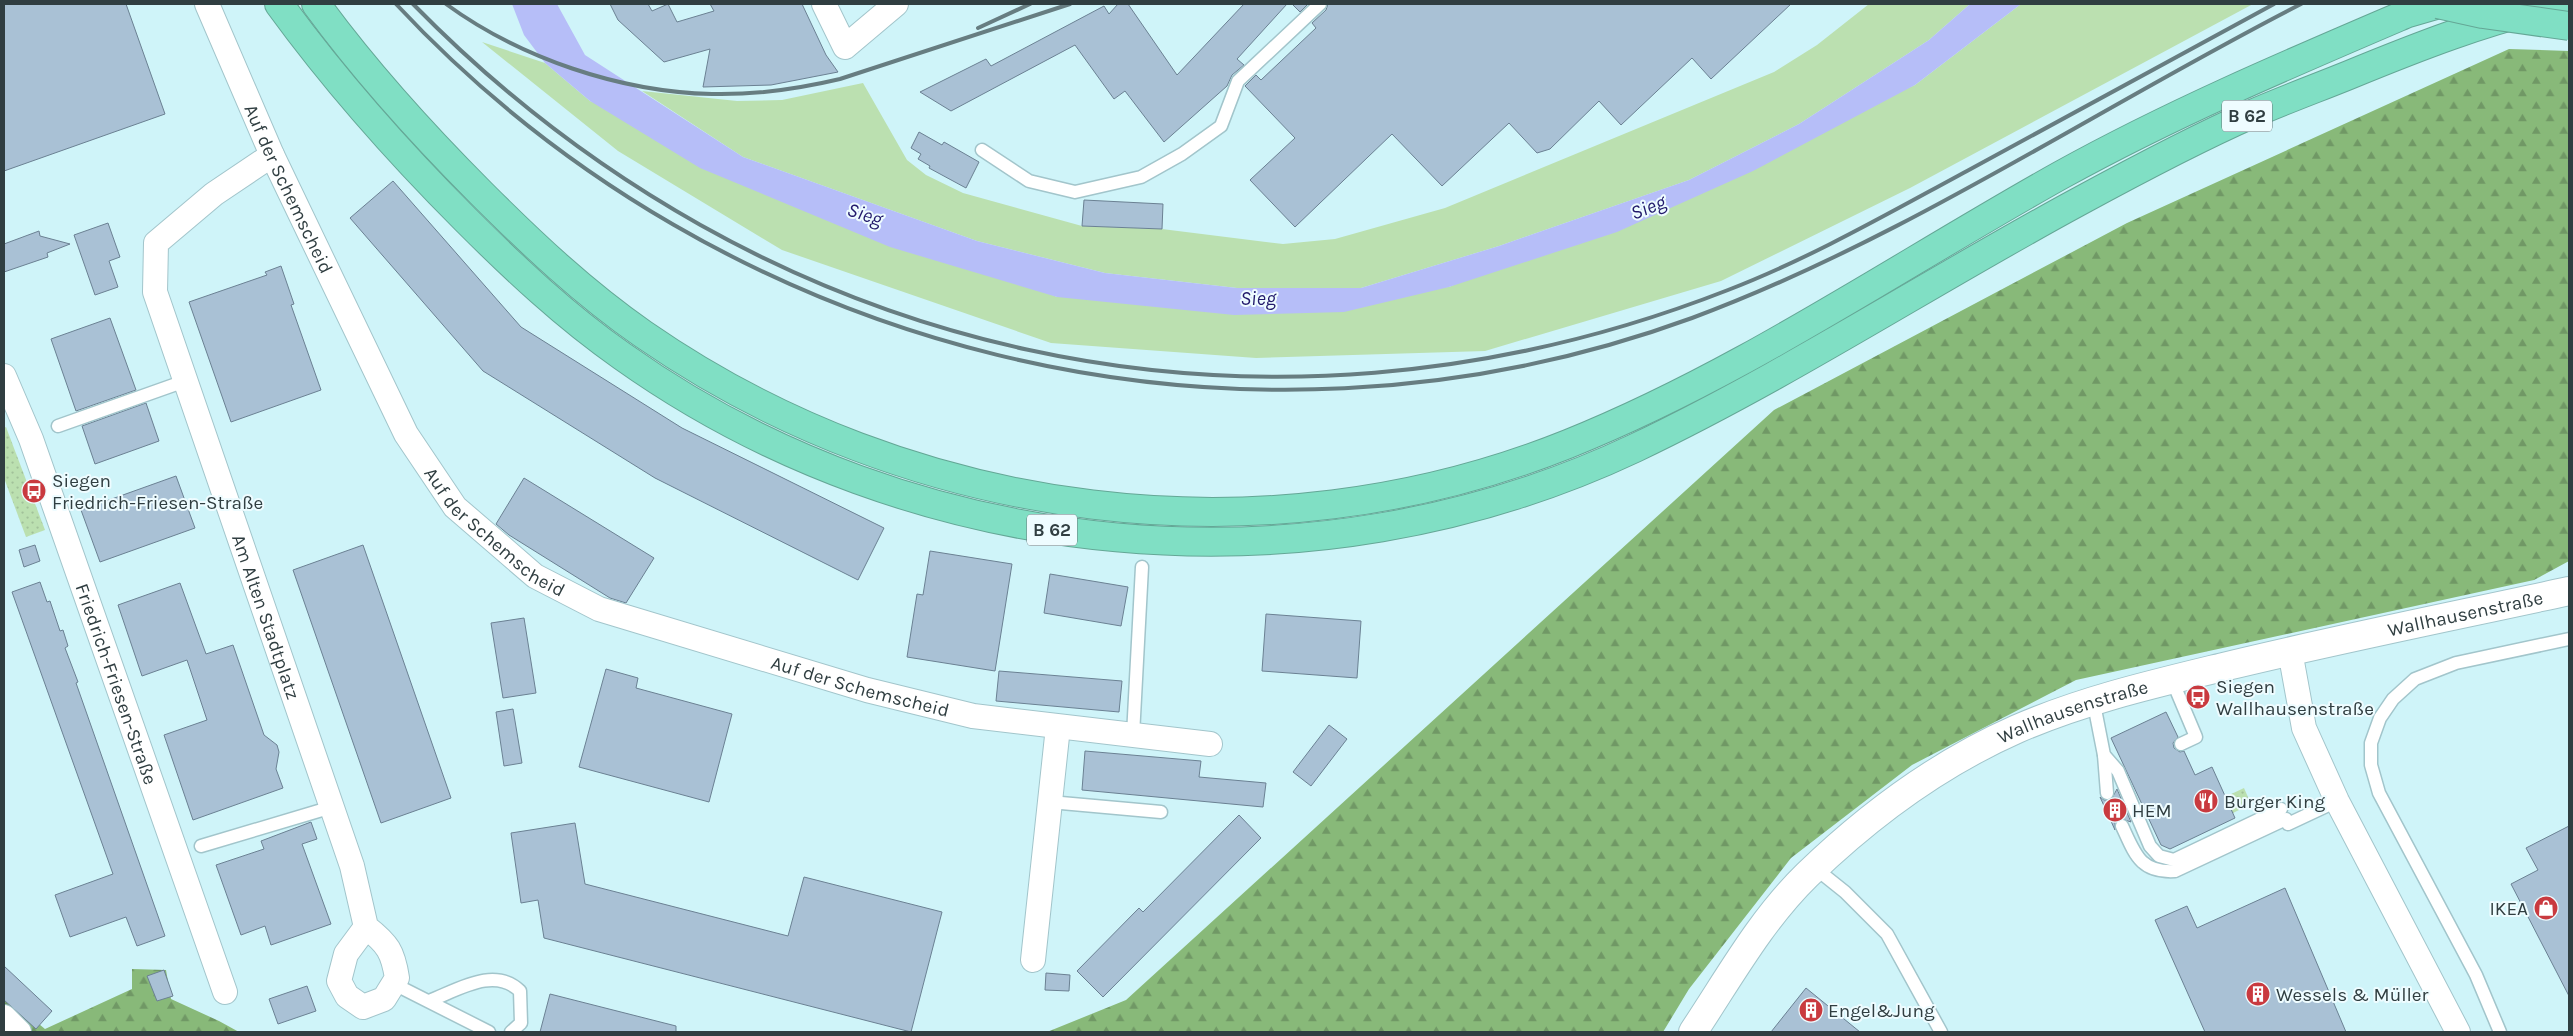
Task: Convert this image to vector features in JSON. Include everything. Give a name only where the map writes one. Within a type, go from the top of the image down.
[{"type":"highway","name":"B 62","points":[[279,4],[359,106],[419,173],[526,279],[574,320],[676,392],[730,423],[843,475],[953,510],[1022,526],[1084,535],[1146,541],[1208,542],[1270,541],[1332,535],[1394,525],[1455,512],[1565,477],[1631,450],[1796,364],[2079,202],[2248,116],[2427,43],[2558,4]]},
{"type":"highway","name":"B 62","points":[[316,4],[382,86],[441,152],[547,257],[641,333],[692,366],[744,396],[798,423],[911,467],[1002,490],[1087,505],[1148,511],[1208,512],[1320,506],[1388,496],[1448,483],[1506,466],[1563,446],[1665,399],[1778,340],[2063,174],[2227,91],[2408,13],[2438,4]]},
{"type":"highway","points":[[2438,4],[2483,14],[2569,26]]},
{"type":"street","name":"Auf der Schemscheid","points":[[207,4],[272,155],[406,434],[455,507],[535,576],[599,609],[867,690],[973,716],[1210,744]]},
{"type":"street","points":[[824,4],[845,47],[896,4]]},
{"type":"street","name":"Am Alten Stadtplatz","points":[[272,155],[214,194],[156,244],[155,292],[352,866],[366,927]]},
{"type":"street","name":"Friedrich-Friesen-Straße","points":[[4,376],[31,439],[225,992]]},
{"type":"street","name":"Wallhausenstraße","points":[[1693,1032],[1758,931],[1815,868],[1876,815],[1945,766],[2016,730],[2093,699],[2290,651],[2569,591]]},
{"type":"street","points":[[2290,651],[2304,728],[2337,801],[2458,1032]]},
{"type":"street","points":[[1033,960],[1058,727]]},
{"type":"street","points":[[366,927],[382,939],[393,955],[397,978],[384,999],[362,1007],[347,996],[339,981],[346,954],[366,927]]},
{"type":"street","points":[[4,1017],[19,1032]]},
{"type":"lane","points":[[982,150],[1029,181],[1075,192],[1141,177],[1182,154],[1221,126],[1238,81],[1320,4]]},
{"type":"lane","points":[[58,426],[185,381]]},
{"type":"lane","points":[[1134,736],[1142,567]]},
{"type":"lane","points":[[2500,1032],[2476,975],[2377,788],[2371,765],[2371,743],[2380,718],[2393,699],[2414,679],[2456,663],[2569,639]]},
{"type":"lane","points":[[2172,680],[2196,737],[2181,744]]},
{"type":"lane","points":[[2093,699],[2104,754],[2108,793]]},
{"type":"lane","points":[[2104,754],[2122,770],[2132,803],[2150,846],[2159,856],[2174,860],[2285,817],[2337,801]]},
{"type":"lane","points":[[1050,802],[1160,812]]},
{"type":"lane","points":[[201,846],[332,807]]},
{"type":"lane","points":[[2122,826],[2137,856],[2147,866],[2160,872],[2174,871],[2285,817]]},
{"type":"lane","points":[[1815,868],[1845,892],[1888,934],[1941,1032]]},
{"type":"lane","points":[[429,1001],[486,979],[510,981],[520,991],[521,1023],[511,1032]]},
{"type":"lane","points":[[394,984],[489,1032]]},
{"type":"green space","points":[[1869,4],[1970,4],[1929,40],[1799,124],[1689,180],[1499,246],[1361,288],[1237,288],[1105,273],[977,241],[743,157],[642,91],[737,101],[782,100],[863,83],[907,160],[926,175],[963,193],[1082,226],[1162,229],[1283,244],[1335,239],[1445,208],[1774,72],[1817,45]]},
{"type":"green space","points":[[2021,4],[2253,4],[1910,188],[1721,281],[1485,351],[1256,358],[1051,343],[782,250],[618,151],[482,42],[545,63],[590,101],[1057,297],[1449,287],[1915,85]]},
{"type":"green space","points":[[2509,49],[2569,51],[2569,561],[2534,580],[2076,680],[1912,765],[1791,858],[1689,989],[1663,1032],[1047,1032],[1126,1000],[1774,410],[2127,223]]},
{"type":"green space","points":[[6,427],[45,530],[26,537],[4,478],[4,428]]},
{"type":"green space","points":[[2244,788],[2251,804],[2233,813],[2225,797]]},
{"type":"green space","points":[[132,969],[166,970],[171,999],[239,1032],[4,1032],[4,995],[45,1029],[132,989]]},
{"type":"water","name":"Sieg","points":[[512,4],[557,4],[585,55],[743,157],[977,241],[1105,273],[1237,288],[1361,288],[1499,246],[1689,180],[1799,124],[1929,40],[1970,4],[2021,4],[1915,85],[1753,171],[1617,232],[1449,287],[1344,312],[1234,315],[1057,297],[890,247],[700,168],[590,101],[545,63],[524,35]]},
{"type":"building","points":[[4,4],[126,4],[165,114],[4,171]]},
{"type":"building","points":[[610,4],[648,4],[652,11],[668,4],[677,22],[714,11],[710,4],[802,4],[826,55],[838,72],[771,85],[703,87],[710,49],[664,62],[618,20]]},
{"type":"building","points":[[1118,4],[1128,4],[1177,75],[1244,4],[1287,4],[1237,59],[1244,65],[1232,75],[1227,86],[1164,142],[1125,91],[1114,99],[1075,45],[951,111],[920,92],[986,59],[991,66],[1104,6],[1109,14]]},
{"type":"building","points":[[1292,4],[1308,4],[1300,12]]},
{"type":"building","points":[[1328,4],[1791,4],[1711,79],[1692,58],[1621,125],[1599,101],[1550,149],[1537,153],[1509,123],[1442,186],[1392,134],[1295,227],[1250,180],[1295,138],[1245,86],[1256,75],[1261,80],[1316,28],[1312,23],[1326,10]]},
{"type":"building","points":[[919,132],[942,145],[944,142],[979,162],[966,188],[929,168],[930,166],[918,159],[921,154],[911,148]]},
{"type":"building","points":[[393,181],[521,327],[682,428],[884,528],[858,580],[655,478],[483,371],[350,218]]},
{"type":"building","points":[[1084,200],[1163,204],[1162,229],[1082,226]]},
{"type":"building","points":[[108,223],[120,257],[109,261],[118,287],[95,295],[74,235]]},
{"type":"building","points":[[39,231],[40,236],[70,244],[47,253],[48,257],[4,272],[4,244]]},
{"type":"building","points":[[281,266],[294,304],[291,305],[321,390],[231,422],[189,302],[267,275],[265,272]]},
{"type":"building","points":[[110,318],[136,390],[76,411],[51,339]]},
{"type":"building","points":[[146,403],[159,441],[95,464],[82,426]]},
{"type":"building","points":[[176,476],[195,528],[100,562],[81,510]]},
{"type":"building","points":[[524,478],[654,558],[626,603],[610,598],[509,535],[496,524]]},
{"type":"building","points":[[35,545],[40,561],[24,567],[19,550]]},
{"type":"building","points":[[363,545],[451,798],[381,823],[293,570]]},
{"type":"building","points":[[930,551],[1012,564],[995,671],[907,657],[917,594],[923,595]]},
{"type":"building","points":[[1050,574],[1128,587],[1121,626],[1044,613]]},
{"type":"building","points":[[40,582],[47,602],[50,601],[60,631],[63,630],[68,646],[65,648],[78,682],[76,683],[165,936],[137,946],[126,917],[70,937],[55,895],[113,874],[12,592]]},
{"type":"building","points":[[180,583],[206,654],[233,645],[264,735],[277,745],[279,752],[276,769],[283,788],[193,820],[164,735],[207,720],[187,660],[142,676],[118,605]]},
{"type":"building","points":[[1266,614],[1361,621],[1357,678],[1262,671]]},
{"type":"building","points":[[524,618],[536,693],[503,698],[491,623]]},
{"type":"building","points":[[606,669],[638,678],[636,688],[732,714],[709,802],[579,767]]},
{"type":"building","points":[[999,671],[1122,681],[1119,712],[996,701]]},
{"type":"building","points":[[513,709],[522,763],[504,766],[496,712]]},
{"type":"building","points":[[2166,712],[2178,737],[2173,743],[2174,748],[2180,752],[2184,751],[2195,775],[2212,767],[2235,818],[2170,849],[2161,845],[2111,738]]},
{"type":"building","points":[[1329,725],[1347,739],[1311,786],[1293,772]]},
{"type":"building","points":[[1085,751],[1201,761],[1199,777],[1266,783],[1263,807],[1082,790]]},
{"type":"building","name":"HEM","points":[[2117,789],[2131,822],[2119,818],[2115,822],[2115,830],[2100,797],[2104,800],[2111,800]]},
{"type":"building","points":[[1239,815],[1261,838],[1103,997],[1077,971],[1139,908],[1143,912]]},
{"type":"building","points":[[311,822],[317,839],[302,844],[331,924],[271,945],[265,926],[241,935],[216,865],[264,849],[261,841]]},
{"type":"building","points":[[575,823],[585,884],[788,936],[804,877],[942,912],[911,1032],[544,938],[538,900],[521,903],[511,833]]},
{"type":"building","name":"IKEA","points":[[2569,826],[2569,996],[2511,884],[2538,870],[2526,848]]},
{"type":"building","name":"Wessels & Müller","points":[[2285,888],[2346,1032],[2205,1032],[2155,920],[2187,906],[2197,928]]},
{"type":"building","points":[[4,966],[52,1011],[36,1029],[4,1000]]},
{"type":"building","points":[[164,970],[173,996],[157,1001],[147,976]]},
{"type":"building","points":[[1046,973],[1070,975],[1069,991],[1045,990]]},
{"type":"building","points":[[307,986],[316,1011],[278,1024],[269,999]]},
{"type":"building","name":"Engel&Jung","points":[[1806,988],[1860,1032],[1771,1032]]},
{"type":"building","points":[[550,994],[676,1026],[676,1032],[540,1032]]},
{"type":"railway","points":[[396,4],[527,125],[673,224],[831,301],[997,355],[1169,384],[1345,388],[1520,367],[1692,318],[1771,286],[1849,250],[1925,211],[2301,4]]},
{"type":"railway","points":[[413,4],[551,126],[700,225],[860,300],[1027,350],[1199,374],[1375,373],[1552,345],[1728,290],[1789,264],[1849,234],[2274,4]]},
{"type":"railway","points":[[446,4],[506,41],[538,56],[572,68],[642,87],[712,94],[777,91],[840,79],[1070,4]]},
{"type":"railway","points":[[978,28],[1030,4]]},
{"type":"place","name":"Siegen Friedrich-Friesen-Straße","points":[[34,491]]},
{"type":"place","name":"Siegen Wallhausenstraße","points":[[2198,697]]},
{"type":"place","name":"Burger King","points":[[2206,801]]},
{"type":"place","name":"HEM","points":[[2115,810]]},
{"type":"place","name":"IKEA","points":[[2546,908]]},
{"type":"place","name":"Wessels & Müller","points":[[2258,994]]},
{"type":"place","name":"Engel&Jung","points":[[1811,1010]]}]
